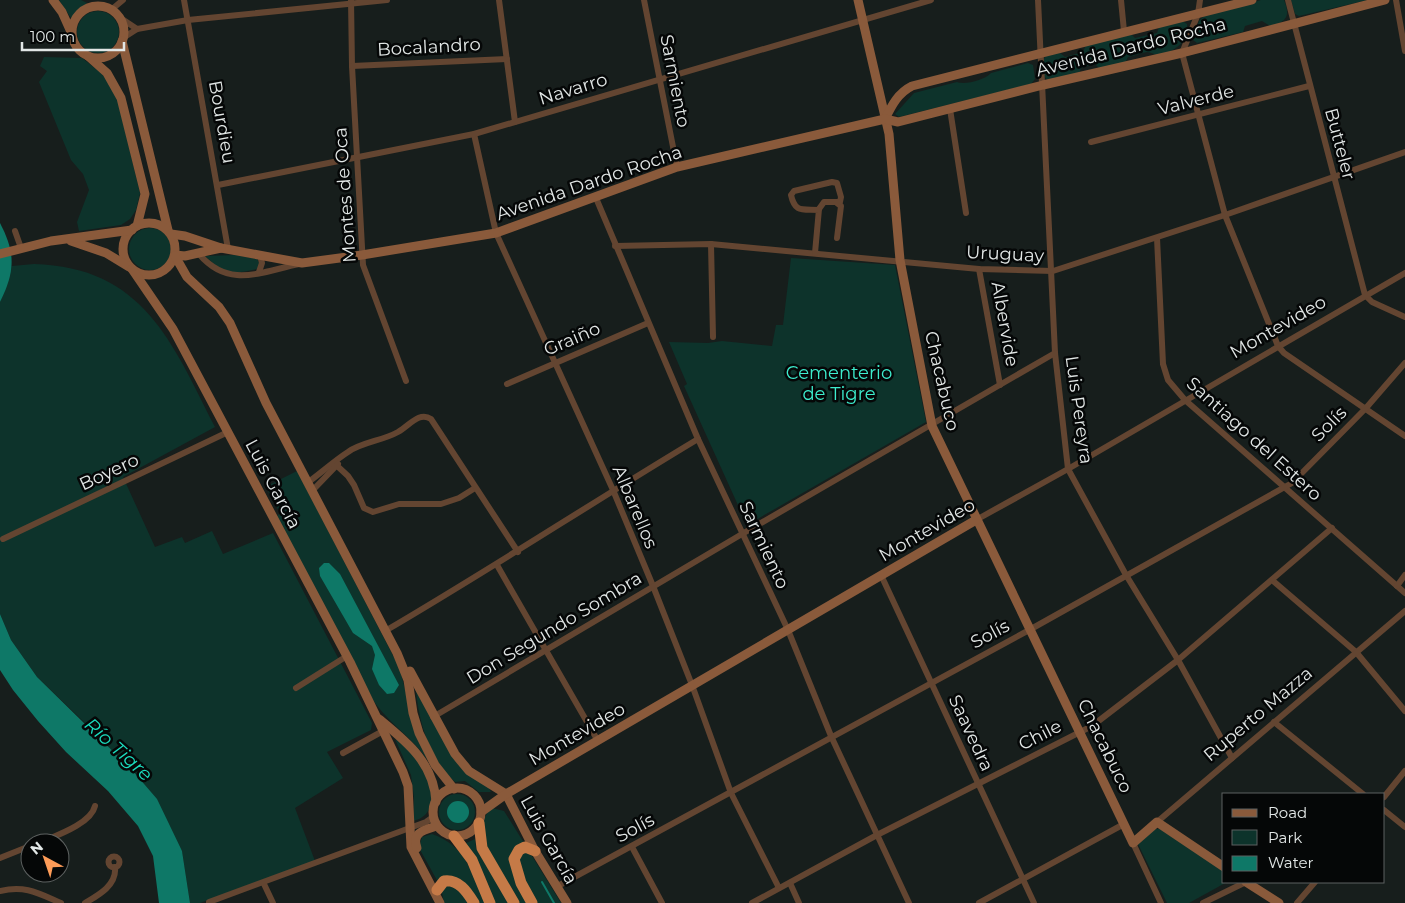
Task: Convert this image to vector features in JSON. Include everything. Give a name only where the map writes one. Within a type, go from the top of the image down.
[{"type":"highway","points":[[480,817],[482,848],[514,903]]},
{"type":"highway","points":[[454,836],[472,860],[490,903]]},
{"type":"highway","points":[[532,903],[521,883],[514,859],[519,850],[525,847],[535,852]]},
{"type":"highway","points":[[437,890],[444,881],[454,881],[462,887],[474,903]]},
{"type":"main road","points":[[53,0],[62,12],[72,37],[86,55],[107,73],[121,98],[145,194],[134,228],[124,247],[131,268],[145,274],[157,274],[167,268],[175,255],[175,246],[169,232],[123,40],[122,24],[119,17],[109,9],[89,0]]},
{"type":"main road","name":"Chacabuco","points":[[858,0],[888,134],[900,260],[932,426],[1132,843]]},
{"type":"main road","name":"Avenida Dardo Rocha","points":[[885,119],[892,104],[902,91],[912,86],[1252,0]]},
{"type":"main road","name":"Avenida Dardo Rocha","points":[[169,232],[225,249],[302,263],[496,233],[677,167],[885,119],[898,122],[1043,85],[1182,53],[1385,0]]},
{"type":"main road","points":[[72,37],[74,22],[84,10],[91,7],[109,9]]},
{"type":"main road","points":[[86,55],[95,58],[108,56],[114,52],[123,40]]},
{"type":"main road","points":[[0,254],[154,223],[169,232]]},
{"type":"main road","name":"Luis García","points":[[64,240],[92,246],[131,268],[173,329],[378,718],[408,786],[409,827],[413,853],[440,903]]},
{"type":"main road","name":"Avenida Dardo Rocha","points":[[175,255],[185,256],[225,249]]},
{"type":"main road","name":"Luis García","points":[[175,255],[188,277],[219,307],[230,323],[266,403],[309,487],[385,631],[407,667],[449,746],[469,771],[506,794],[535,852],[567,903]]},
{"type":"main road","name":"Montevideo","points":[[480,817],[492,803],[506,794],[976,520]]},
{"type":"main road","name":"Luis García","points":[[397,652],[408,680],[413,713],[419,733],[435,765],[454,789]]},
{"type":"main road","name":"Luis García","points":[[378,718],[423,759],[435,788],[436,802]]},
{"type":"main road","points":[[454,789],[466,790],[476,797],[480,817],[471,832],[454,836],[442,831],[437,826],[433,817],[436,802],[443,793],[454,789]]},
{"type":"main road","name":"Montevideo","points":[[476,797],[487,798],[506,794]]},
{"type":"main road","points":[[492,803],[500,802],[514,812]]},
{"type":"main road","points":[[1156,822],[1222,866]]},
{"type":"main road","name":"Ruperto Mazza","points":[[1132,843],[1156,822]]},
{"type":"main road","points":[[421,831],[437,826]]},
{"type":"main road","name":"Luis García","points":[[421,831],[415,842],[437,890],[440,903]]},
{"type":"main road","points":[[1248,883],[1279,903]]},
{"type":"street","points":[[109,9],[123,0]]},
{"type":"street","name":"Bourdieu","points":[[184,0],[218,185],[225,249]]},
{"type":"street","points":[[123,40],[137,29],[188,20],[351,2],[387,0]]},
{"type":"street","points":[[499,0],[515,122]]},
{"type":"street","name":"Sarmiento","points":[[644,0],[677,167]]},
{"type":"street","name":"Navarro","points":[[218,185],[357,159],[474,134],[659,78],[931,0]]},
{"type":"street","name":"Luis Pereyra","points":[[1038,0],[1053,271],[1055,353],[1068,469],[1126,575],[1178,660],[1232,758]]},
{"type":"street","points":[[1121,0],[1124,32]]},
{"type":"street","points":[[1200,0],[1198,14],[1182,53],[1225,215],[1278,346],[1284,353],[1405,436]]},
{"type":"street","name":"Butteler","points":[[1288,0],[1365,295]]},
{"type":"street","points":[[1396,0],[1405,51]]},
{"type":"street","name":"Montes de Oca","points":[[351,2],[352,66],[362,255],[406,381]]},
{"type":"street","points":[[119,17],[137,29]]},
{"type":"street","name":"Bocalandro","points":[[352,66],[507,59]]},
{"type":"street","name":"Valverde","points":[[1091,142],[1309,86]]},
{"type":"street","points":[[950,108],[966,213]]},
{"type":"street","name":"Albarellos","points":[[474,134],[496,233],[613,490],[654,586],[692,685],[730,793],[779,888]]},
{"type":"street","name":"Uruguay","points":[[615,246],[711,244],[900,260],[980,269],[1053,271],[1157,238],[1405,152]]},
{"type":"street","points":[[818,210],[798,209],[793,205],[790,195],[794,190],[834,182],[841,197],[837,203]]},
{"type":"street","name":"Sarmiento","points":[[596,198],[698,439],[788,630],[832,736],[909,903]]},
{"type":"street","points":[[815,253],[818,210],[824,202],[837,203],[841,206],[837,238]]},
{"type":"street","points":[[15,231],[18,249]]},
{"type":"street","name":"Santiago del Estero","points":[[1157,238],[1163,364],[1168,380],[1185,400],[1405,594]]},
{"type":"street","points":[[711,244],[713,336]]},
{"type":"street","name":"Avenida Dardo Rocha","points":[[199,254],[212,267],[225,274],[259,272],[302,263]]},
{"type":"street","points":[[259,272],[262,263],[260,255]]},
{"type":"street","name":"Albervide","points":[[980,269],[1000,385]]},
{"type":"street","name":"Montevideo","points":[[976,520],[1068,469],[1405,273]]},
{"type":"street","points":[[1365,295],[1372,302],[1405,317]]},
{"type":"street","name":"Graiño","points":[[507,384],[648,323]]},
{"type":"street","name":"Don Segundo Sombra","points":[[433,717],[546,652],[742,534],[932,426],[1055,353]]},
{"type":"street","name":"Solís","points":[[556,887],[1030,629],[1292,483],[1366,408],[1405,363]]},
{"type":"street","points":[[309,487],[336,465],[346,453],[399,432],[416,419],[426,416],[431,419],[518,552]]},
{"type":"street","name":"Boyero","points":[[3,539],[228,432]]},
{"type":"street","points":[[385,631],[497,565],[613,490],[698,439]]},
{"type":"street","points":[[336,465],[354,484],[364,508],[373,512],[399,504],[441,504],[459,498],[475,488]]},
{"type":"street","name":"Chile","points":[[752,903],[877,835],[1092,726],[1178,660],[1332,528]]},
{"type":"street","points":[[497,565],[598,741]]},
{"type":"street","name":"Saavedra","points":[[881,575],[1034,903]]},
{"type":"street","points":[[1398,586],[1405,575]]},
{"type":"street","points":[[1272,580],[1356,652],[1405,711]]},
{"type":"street","name":"Ruperto Mazza","points":[[1156,822],[1405,611]]},
{"type":"street","points":[[296,688],[347,656]]},
{"type":"street","points":[[1274,722],[1362,793]]},
{"type":"street","points":[[343,752],[383,731]]},
{"type":"street","points":[[1385,796],[1405,771]]},
{"type":"street","points":[[63,833],[89,817],[95,806]]},
{"type":"street","points":[[1385,811],[1405,827]]},
{"type":"street","points":[[209,902],[264,884],[426,822],[433,817]]},
{"type":"street","points":[[979,903],[1124,824]]},
{"type":"street","points":[[409,827],[421,831]]},
{"type":"street","name":"Chacabuco","points":[[1132,843],[1161,903]]},
{"type":"street","points":[[632,847],[662,903]]},
{"type":"street","points":[[0,858],[20,850]]},
{"type":"street","points":[[85,903],[111,885],[116,876],[115,868]]},
{"type":"street","points":[[790,883],[799,903]]},
{"type":"street","points":[[1203,903],[1244,883]]},
{"type":"street","points":[[1297,903],[1315,883]]},
{"type":"street","points":[[264,884],[273,903]]},
{"type":"street","points":[[1,890],[20,887],[61,903]]},
{"type":"green space","points":[[59,0],[81,0],[87,3],[71,18]]},
{"type":"green space","points":[[1261,0],[1284,0],[1287,11],[1286,18],[1280,23],[1270,26],[1262,21],[1245,26],[1243,32],[1197,43],[1193,40],[1199,21],[1204,16]]},
{"type":"green space","points":[[1291,0],[1368,0],[1299,16],[1295,14]]},
{"type":"green space","points":[[98,11],[113,17],[119,32],[113,47],[98,53],[83,47],[77,32],[83,17]]},
{"type":"green space","points":[[1182,21],[1187,24],[1186,36],[1170,52],[1158,55],[1145,52],[1128,57],[1125,63],[1100,69],[1095,64],[1081,68],[1079,74],[1048,81],[1044,76],[1043,60],[1046,56],[1059,52],[1065,57],[1083,52],[1086,45],[1131,34],[1135,38],[1157,33],[1159,27]]},
{"type":"green space","points":[[44,57],[82,58],[108,81],[117,98],[140,193],[136,210],[130,219],[121,225],[79,231],[77,222],[89,190],[83,174],[71,160],[39,82],[47,71],[40,66]]},
{"type":"green space","points":[[1028,63],[1033,65],[1035,79],[1031,84],[899,117],[895,114],[914,93],[957,82],[975,81],[991,73]]},
{"type":"green space","points":[[150,228],[165,234],[171,249],[165,264],[150,270],[135,264],[129,249],[135,234]]},
{"type":"green space","points":[[235,255],[257,259],[260,264],[257,269],[228,272],[205,256]]},
{"type":"green space","name":"Cementerio de Tigre","points":[[791,258],[895,265],[926,422],[747,525],[684,386],[687,384],[669,342],[708,343],[722,341],[772,346],[776,325],[783,325]]},
{"type":"green space","points":[[34,264],[71,268],[102,279],[128,294],[149,315],[168,339],[215,427],[123,477],[155,547],[182,537],[185,543],[212,531],[223,554],[273,533],[372,723],[371,730],[327,752],[343,778],[295,808],[315,861],[200,903],[190,903],[182,851],[84,722],[37,677],[11,640],[0,614],[0,302],[12,266]]},
{"type":"green space","points":[[297,471],[400,669],[409,706],[430,764],[417,747],[379,709],[373,700],[276,517],[280,513],[268,491],[271,484]]},
{"type":"green space","points":[[416,691],[455,759],[488,786],[491,792],[479,792],[465,781],[455,782],[446,773],[432,752],[427,740],[420,716]]},
{"type":"green space","points":[[395,739],[418,760],[428,777],[432,790],[429,810],[420,819],[413,821],[414,797],[411,775]]},
{"type":"green space","points":[[457,794],[464,795],[470,799],[474,805],[474,819],[470,825],[464,829],[457,830],[450,829],[444,825],[440,819],[439,812],[440,805],[444,799],[450,795]]},
{"type":"green space","points":[[492,808],[504,811],[526,846],[516,848],[529,903],[518,903],[490,856],[483,829],[485,818]]},
{"type":"green space","points":[[1155,829],[1160,829],[1222,870],[1222,883],[1225,883],[1189,903],[1167,903],[1138,844]]},
{"type":"green space","points":[[432,834],[453,845],[460,853],[472,871],[485,903],[477,903],[465,888],[438,882],[419,848],[422,837]]},
{"type":"green space","points":[[475,839],[476,848],[509,903],[494,903],[464,844]]},
{"type":"green space","points":[[528,852],[561,903],[536,903],[518,871],[518,855]]},
{"type":"green space","points":[[451,882],[470,903],[444,903],[441,888]]},
{"type":"water","points":[[0,223],[9,244],[12,262],[9,281],[0,302]]},
{"type":"water","points":[[324,563],[329,563],[340,574],[399,685],[394,693],[387,694],[379,685],[372,669],[375,655],[372,646],[353,633],[320,576],[319,568]]},
{"type":"water","name":"Río Tigre","points":[[0,614],[11,640],[37,677],[132,770],[157,799],[182,851],[190,903],[159,903],[153,856],[138,826],[108,791],[66,752],[13,690],[0,670]]},
{"type":"water","points":[[458,801],[466,804],[469,812],[466,820],[458,823],[450,820],[447,812],[450,804]]},
{"type":"waterway","points":[[542,882],[554,903]]}]
